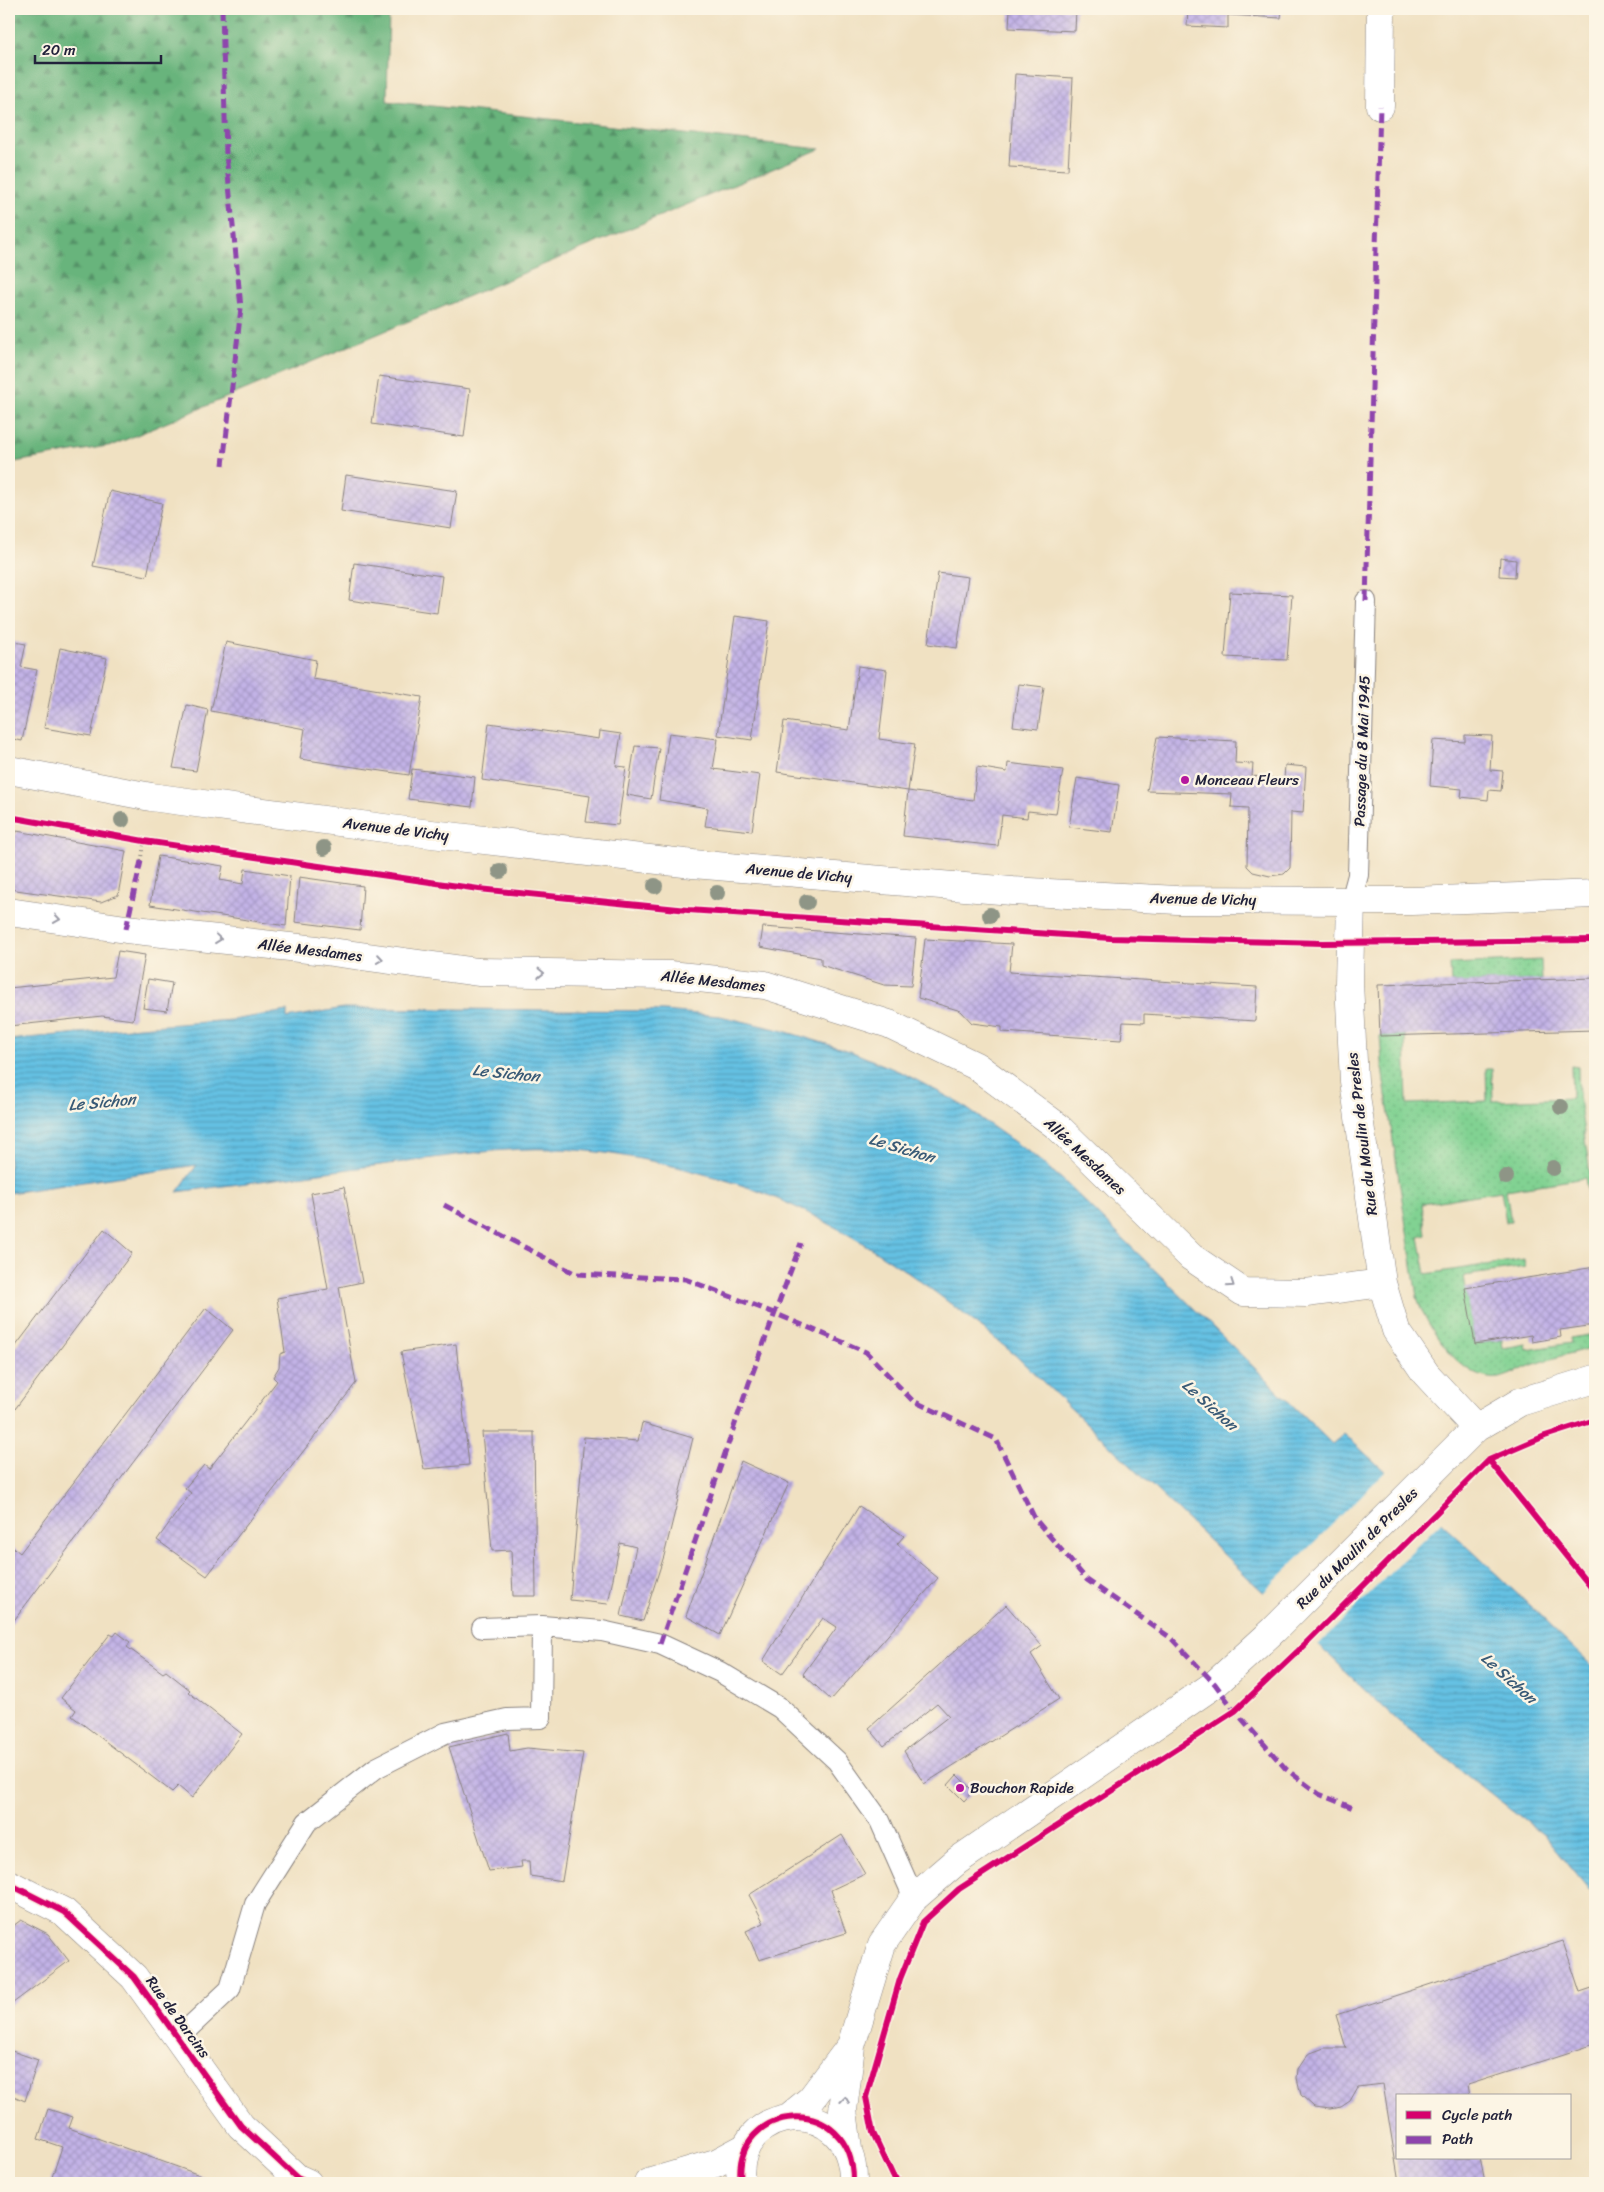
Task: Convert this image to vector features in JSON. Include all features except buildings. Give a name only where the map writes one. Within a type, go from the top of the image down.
[{"type":"street","points":[[1380,106],[1382,9]]},
{"type":"street","name":"Avenue de Vichy","points":[[9,770],[151,797],[414,832],[693,864],[1012,891],[1176,900],[1351,901],[1412,901],[1595,894]]},
{"type":"street","name":"Rue du Moulin de Presles","points":[[855,2170],[843,2110],[851,2046],[882,1944],[914,1898],[957,1861],[1215,1684],[1274,1630],[1476,1428],[1426,1374],[1396,1330],[1382,1283],[1354,1081],[1349,984],[1351,901]]},
{"type":"street","name":"Allée Mesdames","points":[[9,912],[126,929],[317,950],[478,972],[670,975],[765,985],[890,1024],[976,1066],[1057,1126],[1191,1257],[1243,1292],[1306,1293],[1382,1283]]},
{"type":"street","points":[[1476,1428],[1520,1402],[1595,1379]]},
{"type":"street","name":"Rue de Darcins","points":[[9,1884],[64,1912],[134,1977],[241,2126],[299,2182]]},
{"type":"street","name":"Rue du Moulin de Presles","points":[[789,2117],[811,2099],[851,2046]]},
{"type":"street","points":[[740,2183],[740,2164],[746,2147],[757,2132],[772,2122],[789,2117],[806,2117],[823,2123],[838,2134],[855,2170]]},
{"type":"street","points":[[648,2183],[654,2183],[716,2163],[746,2147]]},
{"type":"lane","name":"Passage du 8 Mai 1945","points":[[1351,901],[1358,875],[1366,601]]},
{"type":"lane","points":[[178,2038],[230,1990],[255,1904],[307,1822],[376,1768],[445,1733],[507,1719],[542,1718],[542,1626]]},
{"type":"lane","points":[[482,1628],[542,1626],[602,1631],[660,1644],[720,1672],[780,1708],[837,1761],[880,1821],[914,1898]]},
{"type":"path","points":[[141,861],[144,841]]},
{"type":"green space","points":[[9,9],[389,9],[387,101],[820,149],[113,445],[9,463]]},
{"type":"green space","points":[[1541,960],[1542,980],[1451,983],[1450,964]]},
{"type":"green space","points":[[1405,1035],[1407,1104],[1487,1101],[1486,1069],[1492,1069],[1493,1101],[1572,1098],[1571,1066],[1578,1067],[1579,1098],[1595,1208],[1590,1209],[1585,1178],[1506,1190],[1511,1222],[1506,1222],[1501,1191],[1422,1204],[1426,1235],[1419,1237],[1426,1274],[1524,1259],[1525,1267],[1464,1276],[1475,1344],[1502,1340],[1503,1348],[1526,1344],[1527,1350],[1571,1343],[1570,1338],[1595,1334],[1595,1347],[1540,1362],[1500,1378],[1486,1377],[1473,1372],[1460,1363],[1437,1337],[1417,1297],[1383,1075],[1380,1036]]},
{"type":"water","name":"Le Sichon","points":[[344,1008],[663,1011],[720,1016],[780,1030],[850,1051],[903,1073],[956,1101],[1033,1155],[1063,1180],[1332,1444],[1344,1434],[1468,1547],[1595,1668],[1595,1897],[1545,1836],[1397,1720],[1015,1355],[954,1306],[890,1260],[822,1220],[787,1203],[733,1182],[681,1168],[619,1155],[557,1149],[496,1151],[456,1155],[177,1192],[197,1165],[9,1193],[9,1040],[232,1020],[287,1011],[287,1018]]},
{"type":"pier","points":[[1387,1470],[1442,1521],[1316,1647],[1261,1595]]},
{"type":"marked path","points":[[222,9],[226,154],[241,308],[223,465]]},
{"type":"marked path","points":[[1366,601],[1380,106]]},
{"type":"marked path","points":[[126,929],[141,861]]},
{"type":"marked path","points":[[444,1205],[576,1274],[685,1279],[774,1313],[866,1352],[913,1401],[996,1439],[1035,1519],[1087,1580],[1171,1638],[1215,1684],[1235,1711],[1286,1769],[1319,1794],[1353,1808]]},
{"type":"marked path","points":[[660,1644],[749,1383],[801,1243]]},
{"type":"cycle path","points":[[9,817],[144,841],[479,889],[688,910],[1110,938],[1323,943],[1595,940]]},
{"type":"cycle path","points":[[901,2183],[893,2176],[873,2133],[866,2097],[900,1979],[923,1922],[959,1889],[1235,1711],[1297,1652],[1489,1460],[1545,1436],[1595,1420]]},
{"type":"cycle path","points":[[1489,1460],[1595,1592]]},
{"type":"cycle path","points":[[9,1884],[64,1912],[134,1977],[241,2126],[297,2178],[308,2183]]},
{"type":"cycle path","points":[[741,2183],[743,2156],[754,2135],[772,2122],[794,2117],[816,2121],[835,2132],[848,2153],[853,2183]]},
{"type":"place","name":"Monceau Fleurs","points":[[1185,780]]},
{"type":"place","name":"Bouchon Rapide","points":[[960,1788]]}]
